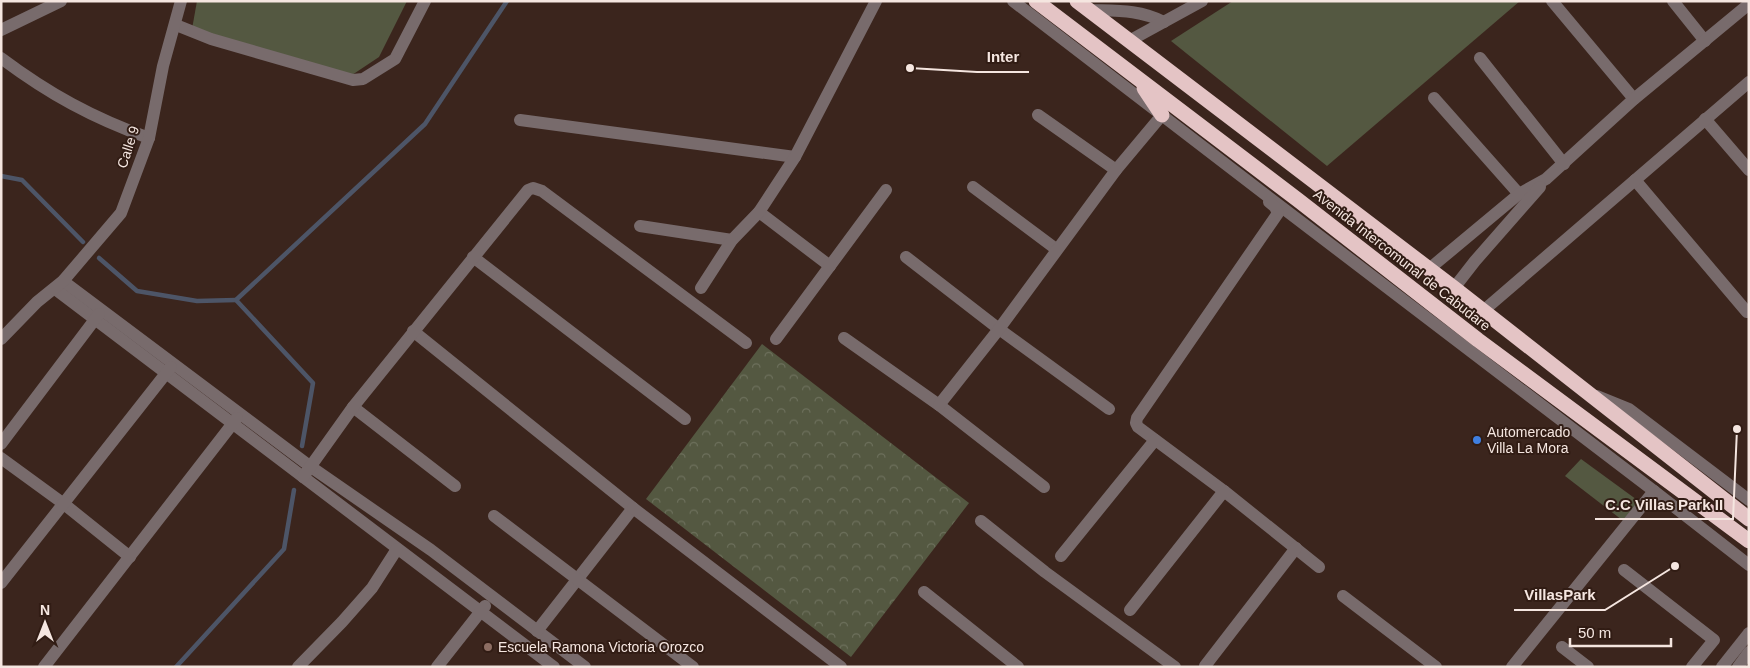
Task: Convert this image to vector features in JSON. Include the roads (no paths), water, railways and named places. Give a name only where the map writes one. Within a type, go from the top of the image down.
[{"type":"highway","name":"Avenida Intercomunal de Cabudare","points":[[1036,1],[1478,340],[1749,541]]},
{"type":"highway","name":"Avenida Intercomunal de Cabudare","points":[[1082,6],[1454,288],[1749,519]]},
{"type":"highway","points":[[1137,78],[1159,117]]},
{"type":"street","points":[[1,30],[61,1]]},
{"type":"street","name":"Calle 9","points":[[1,339],[6,324],[59,285],[121,214],[148,138],[163,66],[176,25],[181,1]]},
{"type":"street","points":[[176,25],[211,39],[358,80],[363,79],[396,59],[425,1]]},
{"type":"street","points":[[701,288],[732,240],[759,212],[795,156],[876,1]]},
{"type":"street","points":[[1013,1],[1276,207],[1278,214],[1136,422],[1138,427],[1224,491],[1319,567]]},
{"type":"street","points":[[1129,41],[1202,1]]},
{"type":"street","points":[[1552,1],[1634,99]]},
{"type":"street","points":[[1673,1],[1705,40]]},
{"type":"street","points":[[1454,288],[1546,179],[1634,99],[1749,4]]},
{"type":"street","points":[[1082,6],[1149,14],[1164,22]]},
{"type":"street","points":[[1,58],[70,104],[110,124],[148,138]]},
{"type":"street","points":[[1480,58],[1564,164]]},
{"type":"street","points":[[1483,311],[1749,82]]},
{"type":"street","points":[[1434,98],[1519,194]]},
{"type":"street","points":[[1038,115],[1116,170]]},
{"type":"street","points":[[939,406],[1116,170],[1159,117]]},
{"type":"street","points":[[1159,117],[1288,212],[1749,565]]},
{"type":"street","points":[[520,120],[795,156]]},
{"type":"street","points":[[1705,120],[1749,170]]},
{"type":"street","points":[[1429,269],[1519,194],[1546,179]]},
{"type":"street","points":[[1635,180],[1747,312]]},
{"type":"street","points":[[973,187],[1056,249]]},
{"type":"street","points":[[303,477],[353,407],[528,190],[537,188],[746,343]]},
{"type":"street","points":[[776,339],[886,190]]},
{"type":"street","points":[[759,212],[830,266]]},
{"type":"street","points":[[640,226],[732,240]]},
{"type":"street","points":[[1459,244],[1475,261]]},
{"type":"street","points":[[473,257],[685,419]]},
{"type":"street","points":[[906,257],[1110,409]]},
{"type":"street","points":[[59,285],[236,418],[431,550],[491,598],[585,667]]},
{"type":"street","points":[[1,444],[99,315]]},
{"type":"street","points":[[413,331],[633,508],[841,667]]},
{"type":"street","points":[[844,338],[939,406],[1044,487]]},
{"type":"street","points":[[1,583],[170,368]]},
{"type":"street","points":[[1586,392],[1629,409],[1749,500]]},
{"type":"street","points":[[353,407],[455,486]]},
{"type":"street","points":[[236,418],[303,477],[554,667]]},
{"type":"street","points":[[44,667],[236,418]]},
{"type":"street","points":[[1061,556],[1155,440]]},
{"type":"street","points":[[1,458],[64,504],[130,557]]},
{"type":"street","points":[[1130,610],[1224,491]]},
{"type":"street","points":[[1512,667],[1654,491]]},
{"type":"street","points":[[537,631],[633,508]]},
{"type":"street","points":[[494,516],[693,667]]},
{"type":"street","points":[[981,521],[1045,572],[1175,667]]},
{"type":"street","points":[[1205,666],[1296,548]]},
{"type":"street","points":[[298,667],[372,588],[397,549]]},
{"type":"street","points":[[1624,570],[1714,640],[1692,667]]},
{"type":"street","points":[[924,592],[1018,667]]},
{"type":"street","points":[[1343,596],[1436,667]]},
{"type":"street","points":[[437,667],[491,598]]},
{"type":"street","points":[[1722,667],[1749,633]]},
{"type":"street","points":[[1562,647],[1588,667]]},
{"type":"street","points":[[1738,667],[1749,652]]},
{"type":"waterway","points":[[302,446],[313,383],[236,300],[425,124],[507,1]]},
{"type":"waterway","points":[[1,176],[22,180],[83,242]]},
{"type":"waterway","points":[[99,258],[137,291],[197,301],[236,300]]},
{"type":"waterway","points":[[176,667],[284,549],[294,490]]},
{"type":"place","name":"Inter","points":[[910,68]]},
{"type":"place","name":"C.C Villas Park II","points":[[1737,429]]},
{"type":"place","name":"Automercado Villa La Mora","points":[[1477,440]]},
{"type":"place","name":"VillasPark","points":[[1675,566]]},
{"type":"place","name":"Escuela Ramona Victoria Orozco","points":[[488,647]]}]
